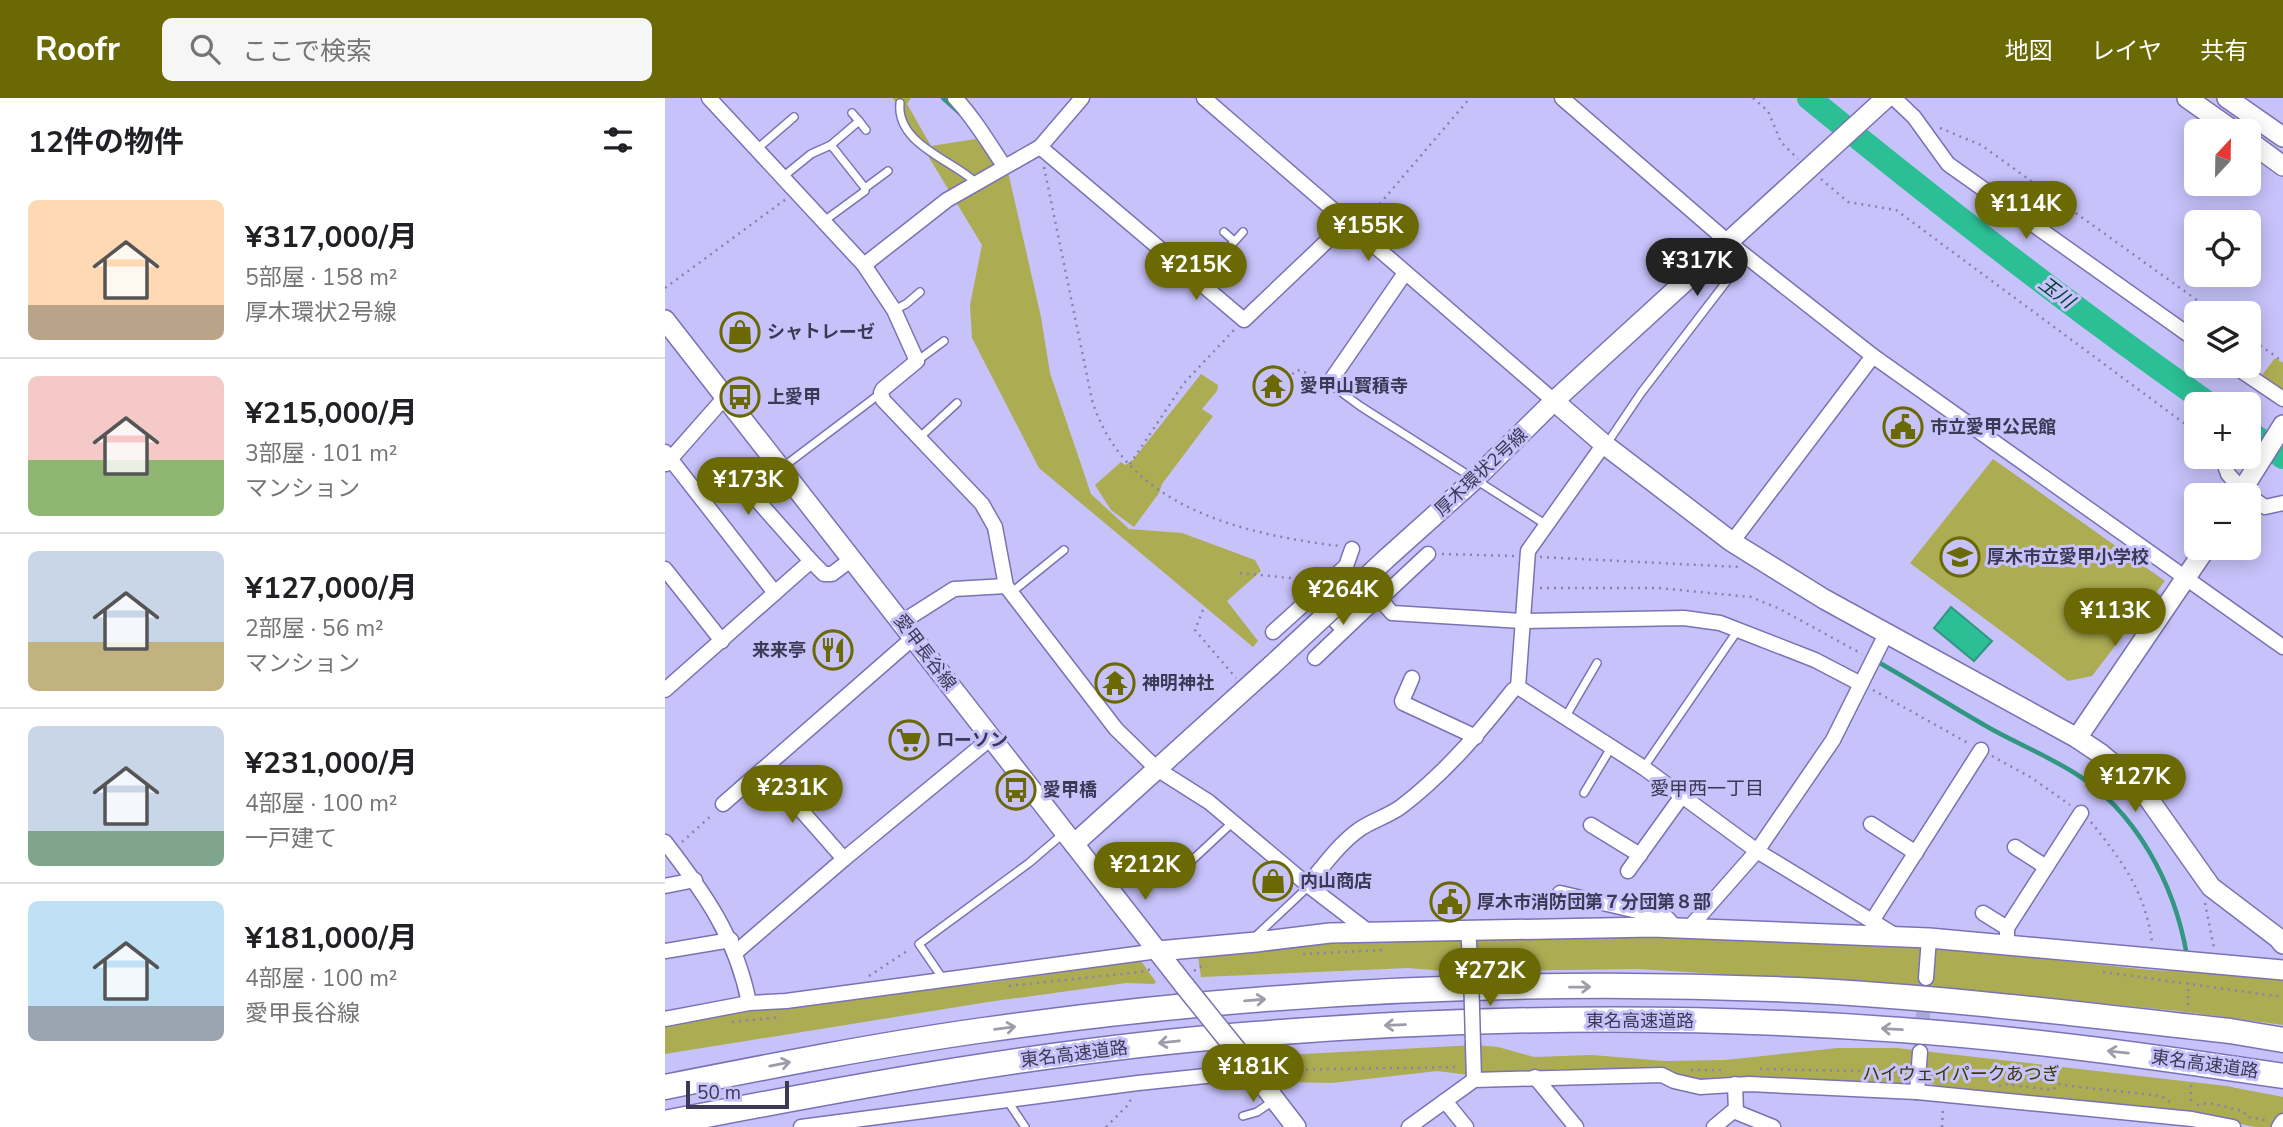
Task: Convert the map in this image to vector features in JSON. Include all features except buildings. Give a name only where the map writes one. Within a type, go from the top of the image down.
[{"type":"highway","name":"東名高速道路","points":[[665,1087],[796,1061],[984,1030],[1116,1014],[1259,1000],[1483,989],[1640,986],[1906,996],[2283,1040]]},
{"type":"highway","name":"東名高速道路","points":[[665,1123],[978,1066],[1159,1043],[1374,1026],[1527,1020],[1784,1023],[1903,1030],[2145,1055],[2283,1076]]},
{"type":"street","points":[[709,98],[864,265],[894,310],[917,361],[881,393],[883,400],[990,515],[1009,589],[1115,729],[1157,769],[1209,802],[1309,886],[1370,932]]},
{"type":"street","points":[[955,98],[973,117],[1004,166]]},
{"type":"street","points":[[864,265],[947,200],[1040,147],[1082,98]]},
{"type":"street","points":[[1204,98],[1604,445],[1732,542],[1886,634],[2077,738],[2101,754],[2141,788],[2203,879],[2278,937],[2283,944]]},
{"type":"street","points":[[1562,98],[1728,242],[1873,356],[2283,647]]},
{"type":"street","name":"厚木環状2号線","points":[[1069,838],[1157,769],[1246,690],[1474,480],[1554,401],[1885,98]]},
{"type":"street","points":[[1893,98],[1914,117],[1948,164],[2184,331]]},
{"type":"street","points":[[2187,98],[2217,119]]},
{"type":"street","points":[[2227,98],[2283,137]]},
{"type":"street","points":[[1040,147],[1244,320],[1352,226]]},
{"type":"street","points":[[2261,150],[2283,166]]},
{"type":"street","points":[[1329,383],[1405,273]]},
{"type":"street","name":"愛甲長谷線","points":[[665,320],[1158,951],[1188,978]]},
{"type":"street","points":[[1732,542],[1873,356]]},
{"type":"street","points":[[2252,378],[2283,399]]},
{"type":"street","points":[[726,396],[667,459],[775,593]]},
{"type":"street","points":[[2250,483],[2283,425]]},
{"type":"street","points":[[1309,886],[1346,840],[1403,805],[1476,737],[1518,687],[1528,551],[1604,445]]},
{"type":"street","points":[[782,467],[750,492],[824,574],[832,574],[853,558]]},
{"type":"street","points":[[2261,504],[2265,507],[2283,503]]},
{"type":"street","points":[[1273,632],[1346,566],[1352,548]]},
{"type":"street","points":[[1315,658],[1428,554]]},
{"type":"street","points":[[2077,738],[2198,560]]},
{"type":"street","points":[[666,688],[811,561]]},
{"type":"street","points":[[665,569],[722,641]]},
{"type":"street","points":[[723,804],[765,769],[954,589],[1009,589]]},
{"type":"street","points":[[1312,597],[1344,630]]},
{"type":"street","points":[[1380,599],[1392,613],[1522,621],[1684,618],[1720,622],[1815,660],[1861,684]]},
{"type":"street","points":[[1683,927],[1698,916],[1757,852],[1833,740],[1886,634]]},
{"type":"street","points":[[1412,678],[1403,704],[1476,737]]},
{"type":"street","points":[[1518,687],[1644,768],[1757,852],[1899,937]]},
{"type":"street","points":[[665,951],[733,947],[991,738]]},
{"type":"street","points":[[1872,920],[1981,750]]},
{"type":"street","points":[[765,769],[844,859]]},
{"type":"street","points":[[1628,871],[1682,796]]},
{"type":"street","points":[[2007,936],[2046,867],[2081,813]]},
{"type":"street","points":[[1880,825],[1916,853]]},
{"type":"street","points":[[1600,826],[1640,855]]},
{"type":"street","points":[[668,846],[708,899],[733,947],[750,1003]]},
{"type":"street","points":[[2015,847],[2046,867]]},
{"type":"street","points":[[665,886],[695,880]]},
{"type":"street","points":[[1568,893],[1667,918],[1683,927]]},
{"type":"street","points":[[1983,914],[2007,936]]},
{"type":"street","points":[[665,1019],[750,1003],[786,1001],[1158,951],[1330,933],[1683,927],[1930,938],[2007,936],[2152,959],[2283,970]]},
{"type":"street","points":[[1468,929],[1474,1080]]},
{"type":"street","points":[[1926,978],[1930,938]]},
{"type":"street","points":[[1188,978],[1292,1126]]},
{"type":"street","points":[[1916,1092],[1920,1052]]},
{"type":"street","points":[[801,1127],[1226,1074],[1247,1063]]},
{"type":"street","points":[[1409,1127],[1474,1080],[1662,1075],[1674,1081],[1700,1087],[1735,1084],[1916,1092],[2163,1122],[2224,1126]]},
{"type":"street","points":[[1535,1077],[1576,1127]]},
{"type":"street","points":[[1735,1084],[1737,1112]]},
{"type":"street","points":[[1445,1101],[1466,1127]]},
{"type":"street","points":[[1714,1127],[1732,1112],[1773,1127]]},
{"type":"lane","points":[[899,103],[899,112],[908,131],[925,150],[975,182]]},
{"type":"lane","points":[[852,113],[866,130]]},
{"type":"lane","points":[[757,149],[794,117]]},
{"type":"lane","points":[[784,176],[811,154],[831,145],[859,121]]},
{"type":"lane","points":[[831,145],[865,188]]},
{"type":"lane","points":[[824,220],[865,191],[865,188],[882,181],[888,171]]},
{"type":"lane","points":[[1224,232],[1234,241]]},
{"type":"lane","points":[[1199,281],[1243,232]]},
{"type":"lane","points":[[1604,445],[1745,256]]},
{"type":"lane","points":[[894,310],[920,292]]},
{"type":"lane","points":[[917,361],[944,341]]},
{"type":"lane","points":[[1329,383],[1545,524]]},
{"type":"lane","points":[[782,467],[881,393]]},
{"type":"lane","points":[[919,438],[957,403]]},
{"type":"lane","points":[[1009,589],[1064,550]]},
{"type":"lane","points":[[1644,768],[1738,629]]},
{"type":"lane","points":[[1566,716],[1597,663]]},
{"type":"lane","points":[[1584,793],[1612,746]]},
{"type":"lane","points":[[1188,864],[1233,822]]},
{"type":"lane","points":[[943,979],[919,944],[1029,863],[1069,838]]},
{"type":"lane","points":[[1256,942],[1257,935],[1309,886]]},
{"type":"lane","points":[[1007,1100],[1025,1127]]},
{"type":"lane","points":[[1243,1115],[1257,1112],[1275,1100]]},
{"type":"path","points":[[1352,226],[1470,98]]},
{"type":"path","points":[[1753,98],[1768,111],[1781,142],[1848,201],[1896,210],[2184,423]]},
{"type":"path","points":[[1914,117],[1981,145],[2198,301]]},
{"type":"path","points":[[1040,147],[1092,400],[1108,439],[1130,464],[1170,498],[1234,527],[1290,540],[1352,548]]},
{"type":"path","points":[[665,288],[796,191]]},
{"type":"path","points":[[1130,464],[1184,383],[1244,320]]},
{"type":"path","points":[[2261,346],[2283,362]]},
{"type":"path","points":[[1271,402],[1295,371],[1300,370],[1329,383]]},
{"type":"path","points":[[1428,554],[1743,567],[1767,564]]},
{"type":"path","points":[[1240,573],[1329,581]]},
{"type":"path","points":[[1539,588],[1658,588],[1751,597],[1780,609],[1868,657]]},
{"type":"path","points":[[1203,610],[1195,630],[1246,690]]},
{"type":"path","points":[[1861,684],[2032,778],[2081,813],[2119,858],[2138,888],[2149,921],[2152,959]]},
{"type":"path","points":[[668,846],[723,804]]},
{"type":"path","points":[[2203,879],[2202,891],[2214,947],[2206,964]]},
{"type":"path","points":[[846,991],[919,944]]},
{"type":"path","points":[[1303,954],[1394,949]]},
{"type":"path","points":[[1188,978],[1204,964],[1217,962]]},
{"type":"path","points":[[2094,971],[2283,997]]},
{"type":"path","points":[[2187,1006],[2188,983]]},
{"type":"path","points":[[1784,1069],[1919,1071]]},
{"type":"path","points":[[1934,1073],[1966,1083]]},
{"type":"path","points":[[1106,1127],[1128,1105],[1138,1083]]},
{"type":"path","points":[[1997,1088],[2004,1084],[2053,1090],[2058,1084],[2161,1096],[2173,1103]]},
{"type":"path","points":[[2191,1084],[2192,1112]]},
{"type":"path","points":[[1942,1127],[1944,1103]]},
{"type":"path","points":[[2182,1104],[2209,1103],[2243,1111],[2247,1117],[2281,1124]]},
{"type":"green space","points":[[893,98],[911,98],[907,104],[931,146],[976,139],[1009,176],[1041,317],[1050,373],[1091,494],[1129,529],[1182,533],[1255,560],[1261,571],[1227,601],[1258,641],[1253,647],[1039,468],[972,338],[970,305],[982,245]]},
{"type":"green space","points":[[2275,358],[2283,363],[2283,394],[2259,379]]},
{"type":"green space","points":[[1201,374],[1218,385],[1217,391],[1202,409],[1213,416],[1162,484],[1159,493],[1134,527],[1111,510],[1095,485],[1121,462],[1125,465],[1133,460]]},
{"type":"green space","points":[[1993,459],[2165,581],[2092,676],[2068,681],[1910,563]]},
{"type":"green space","points":[[1688,936],[1913,943],[1925,954],[1935,947],[2150,970],[2283,976],[2283,1025],[2179,1011],[1934,987],[1638,969],[1473,971],[1463,955],[1462,974],[1408,968],[1201,977],[1198,956],[1340,940]]},
{"type":"green space","points":[[1141,961],[1156,982],[1154,984],[1126,983],[988,1002],[665,1054],[665,1023],[745,1009],[987,983]]},
{"type":"green space","name":"ハイウェイパークあつぎ","points":[[1476,1045],[1498,1047],[1534,1057],[1592,1055],[1665,1061],[1725,1060],[1838,1048],[1897,1048],[2226,1086],[2283,1097],[2283,1127],[2255,1127],[2207,1117],[1955,1092],[1917,1079],[1901,1084],[1742,1077],[1701,1084],[1664,1070],[1558,1069],[1522,1075],[1477,1076],[1437,1071],[1332,1083],[1285,1082],[1266,1056]]},
{"type":"shaded area","points":[[1951,607],[1992,641],[1974,661],[1934,628]]},
{"type":"waterway","points":[[943,98],[963,116]]},
{"type":"waterway","name":"玉川","points":[[1809,98],[2006,254],[2192,392]]},
{"type":"waterway","name":"玉川","points":[[2261,441],[2283,457]]},
{"type":"waterway","points":[[1878,662],[1993,730],[2073,772],[2116,807],[2134,828],[2162,877],[2173,903],[2187,956]]},
{"type":"tunnel","points":[[1921,1039],[1925,993]]},
{"type":"place","name":"シャトレーゼ","points":[[740,332]]},
{"type":"place","name":"愛甲山寳積寺","points":[[1273,386]]},
{"type":"place","name":"上愛甲","points":[[740,397]]},
{"type":"place","name":"市立愛甲公民館","points":[[1903,427]]},
{"type":"place","name":"厚木市立愛甲小学校","points":[[1960,557]]},
{"type":"place","name":"来来亭","points":[[833,650]]},
{"type":"place","name":"神明神社","points":[[1115,683]]},
{"type":"place","name":"ローソン","points":[[909,740]]},
{"type":"place","name":"愛甲橋","points":[[1016,790]]},
{"type":"place","name":"内山商店","points":[[1273,881]]},
{"type":"place","name":"厚木市消防団第７分団第８部","points":[[1450,902]]},
{"type":"district","name":"愛甲西一丁目","points":[[1707,788]]}]
